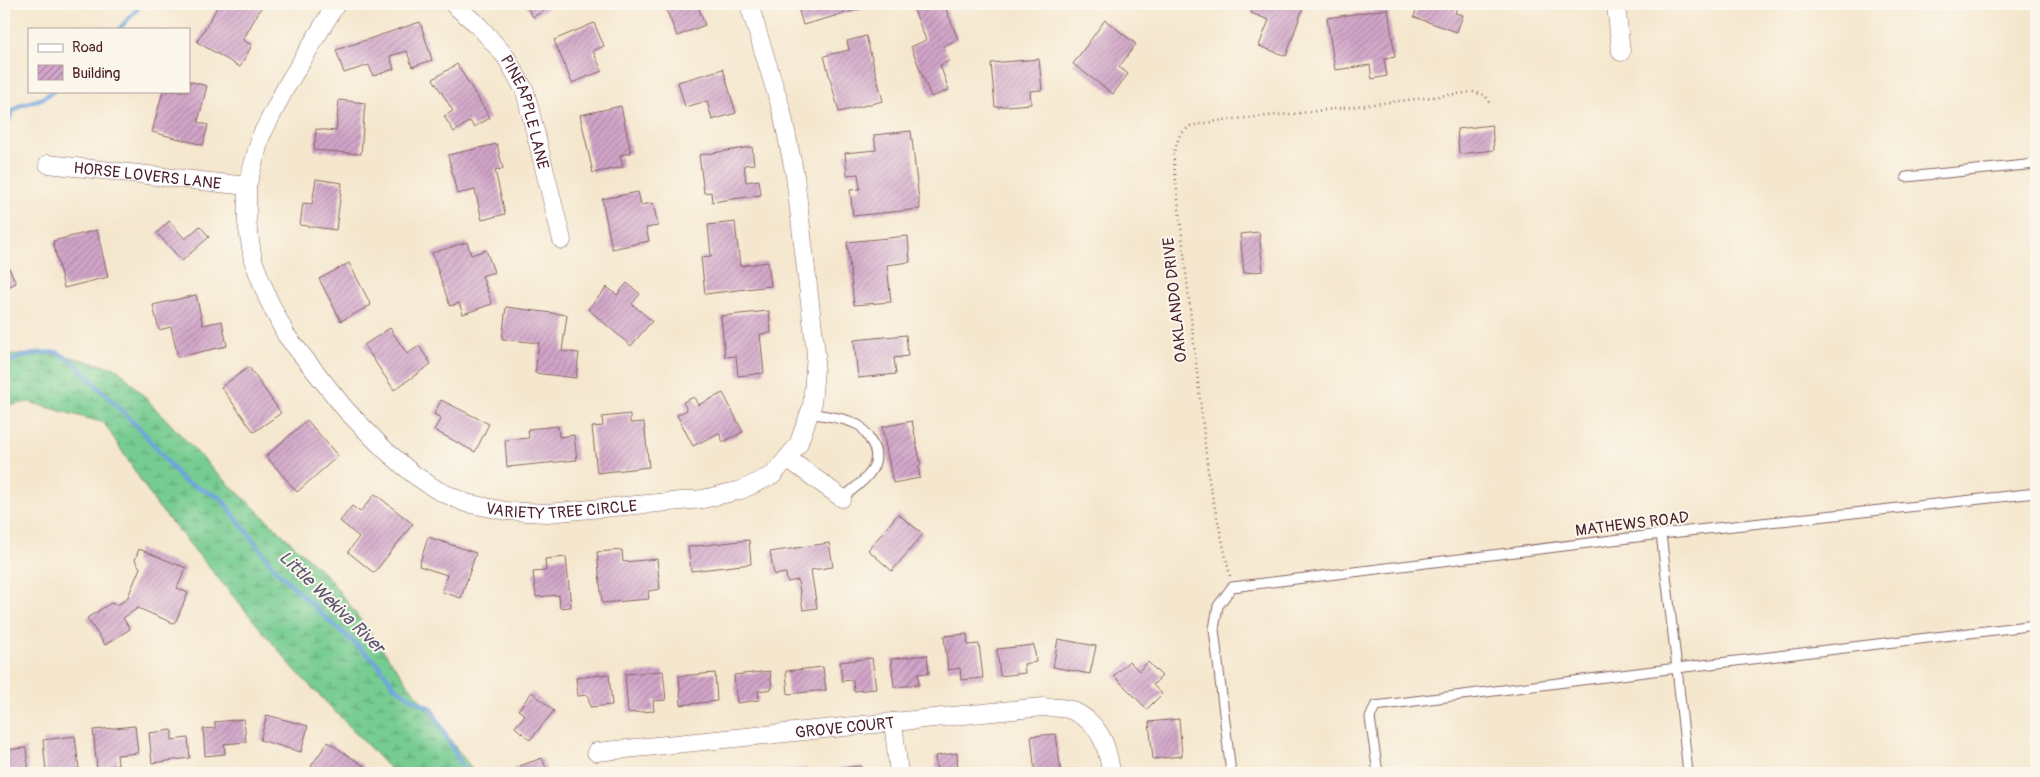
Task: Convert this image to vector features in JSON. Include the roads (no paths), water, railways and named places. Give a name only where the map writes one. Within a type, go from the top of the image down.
[{"type":"street","name":"VARIETY TREE CIRCLE","points":[[336,4],[286,87],[261,136],[247,186],[247,223],[253,260],[268,299],[286,335],[346,410],[384,449],[413,474],[437,490],[466,503],[506,511],[539,513],[703,499],[741,490],[773,475],[798,445],[812,406],[816,354],[795,176],[782,112],[748,4]]},
{"type":"street","name":"PINEAPPLE LANE","points":[[453,4],[479,26],[506,56],[525,91],[562,240]]},
{"type":"street","points":[[1616,4],[1621,52]]},
{"type":"street","name":"HORSE LOVERS LANE","points":[[48,164],[247,186]]},
{"type":"street","points":[[787,458],[842,498]]},
{"type":"street","name":"GROVE COURT","points":[[596,752],[1043,707],[1069,709],[1089,721],[1104,740],[1109,755],[1111,773]]},
{"type":"street","points":[[894,722],[899,773]]},
{"type":"lane","points":[[1906,177],[2036,164]]},
{"type":"lane","points":[[810,412],[860,425],[874,445],[876,462],[868,477],[842,498]]},
{"type":"lane","name":"MATHEWS ROAD","points":[[1231,773],[1214,629],[1218,606],[1232,587],[1661,534],[2036,493]]},
{"type":"lane","points":[[1661,534],[1688,773]]},
{"type":"lane","points":[[1378,773],[1370,718],[1375,706],[2036,625]]},
{"type":"waterway","points":[[120,28],[142,4]]},
{"type":"waterway","points":[[4,138],[11,113],[21,105],[41,99],[52,92]]},
{"type":"waterway","name":"Little Wekiva River","points":[[4,364],[18,358],[39,353],[57,352],[73,362],[144,433],[183,481],[221,498],[276,570],[377,663],[395,687],[417,702],[431,708],[466,773]]}]
